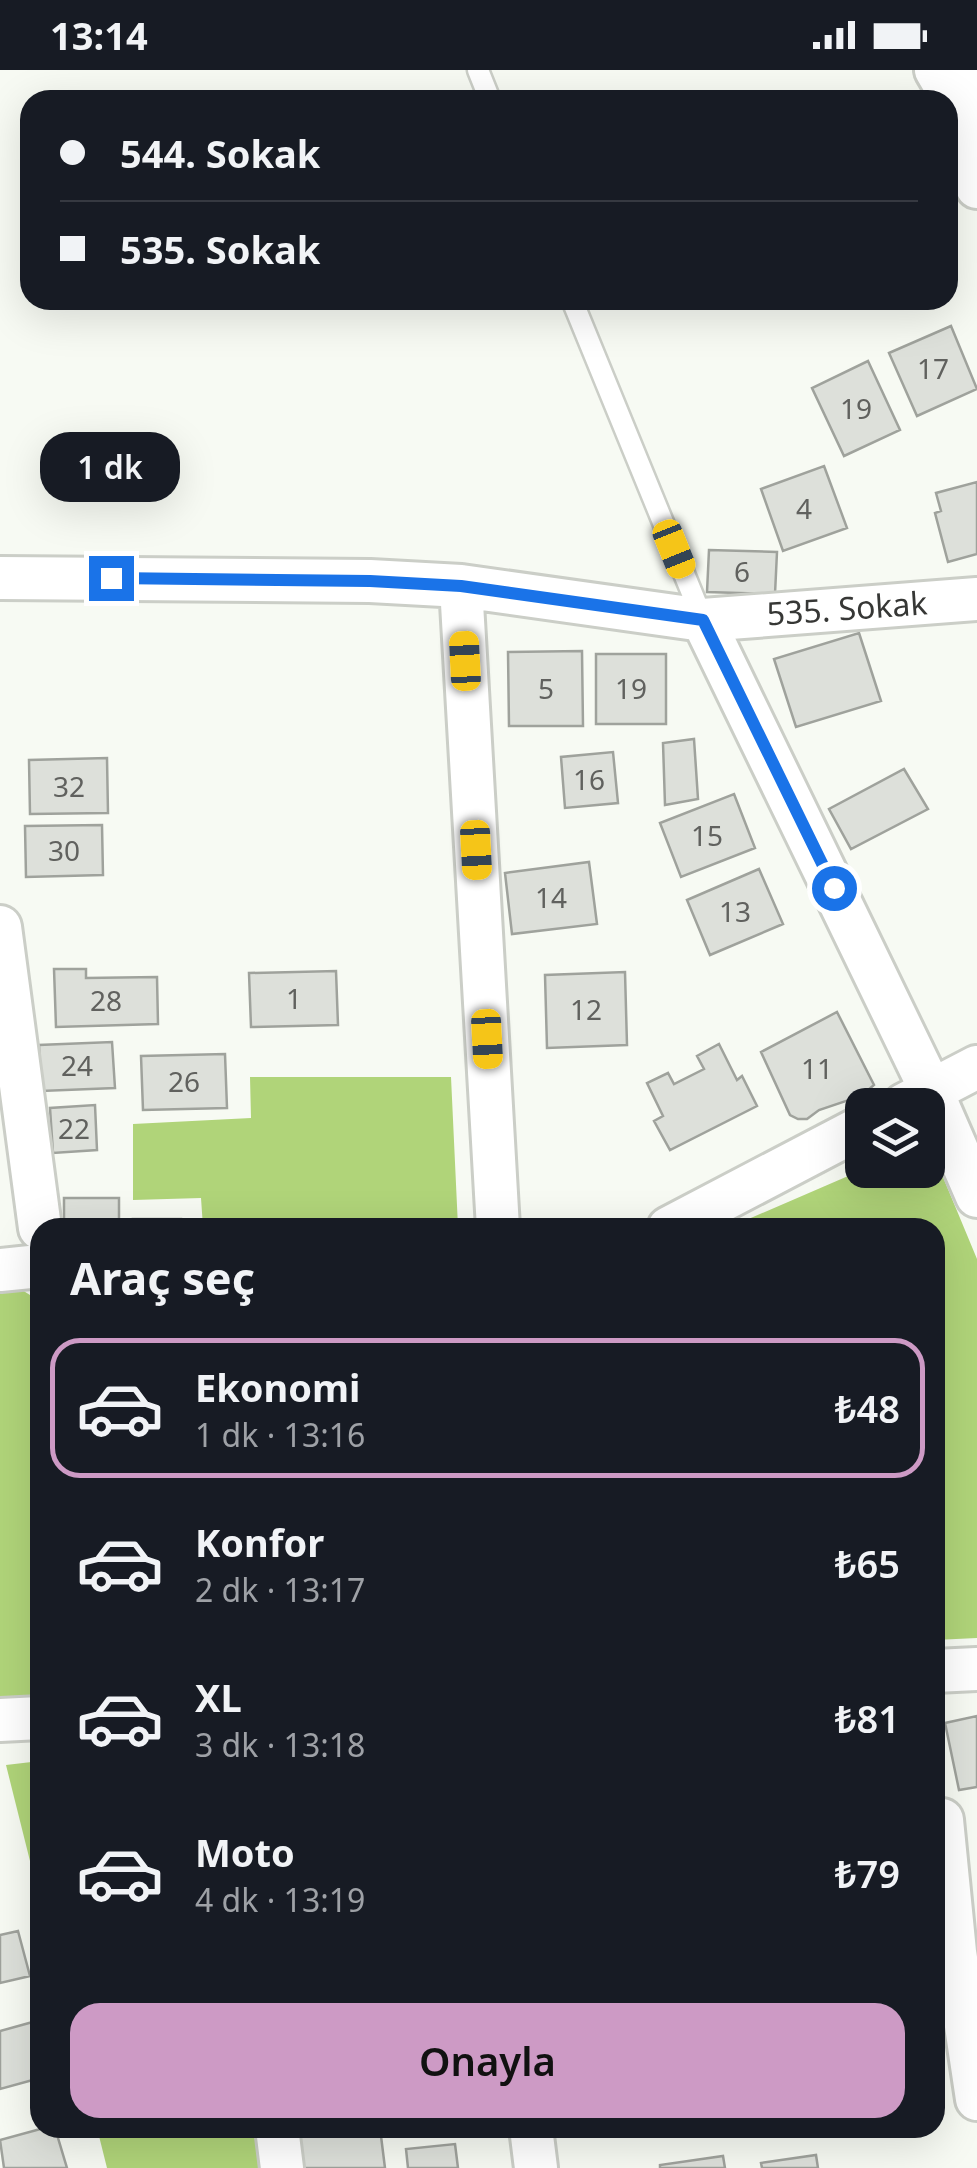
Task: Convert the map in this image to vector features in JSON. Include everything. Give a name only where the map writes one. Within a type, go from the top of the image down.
[{"type":"street","points":[[972,70],[970,129],[977,187]]},
{"type":"street","points":[[958,108],[970,129]]},
{"type":"street","name":"535. Sokak","points":[[0,578],[370,581],[461,586],[703,620],[977,598]]},
{"type":"street","points":[[461,586],[497,1218]]},
{"type":"street","points":[[703,620],[914,1088]]},
{"type":"street","points":[[0,927],[39,1218]]},
{"type":"street","points":[[937,1088],[977,1067]]},
{"type":"street","points":[[688,1218],[845,1136]]},
{"type":"street","points":[[945,1143],[977,1196]]},
{"type":"street","points":[[0,1270],[30,1267]]},
{"type":"street","points":[[945,1671],[977,1670]]},
{"type":"street","points":[[0,1720],[30,1718]]},
{"type":"street","points":[[945,1850],[955,1952],[977,2099]]},
{"type":"street","points":[[278,2138],[282,2168]]},
{"type":"street","points":[[532,2138],[536,2168]]},
{"type":"lane","points":[[576,310],[703,620]]},
{"type":"green space","points":[[250,1077],[451,1077],[458,1218],[202,1218],[201,1198],[133,1200],[133,1124],[251,1118]]},
{"type":"green space","points":[[845,1177],[845,1188],[945,1188],[945,1182],[977,1259],[977,1638],[945,1640],[945,1218],[751,1218]]},
{"type":"green space","points":[[14,1285],[30,1295],[30,1695],[0,1698],[0,1287]]},
{"type":"green space","points":[[30,1762],[30,1861],[6,1765]]},
{"type":"green space","points":[[100,2138],[264,2138],[268,2168],[107,2168]]},
{"type":"building","points":[[951,326],[977,389],[917,416],[889,353]]},
{"type":"building","points":[[868,361],[900,430],[844,456],[812,388]]},
{"type":"building","points":[[824,466],[847,528],[783,551],[761,489]]},
{"type":"building","points":[[977,482],[977,554],[948,562],[935,513],[941,511],[936,493]]},
{"type":"building","points":[[709,550],[777,552],[775,594],[707,592]]},
{"type":"building","points":[[859,633],[881,701],[796,727],[774,659]]},
{"type":"building","points":[[582,651],[583,726],[509,726],[508,652]]},
{"type":"building","points":[[596,654],[666,654],[666,724],[596,724]]},
{"type":"building","points":[[694,739],[698,799],[665,805],[663,743]]},
{"type":"building","points":[[613,752],[618,803],[565,808],[561,757]]},
{"type":"building","points":[[107,758],[108,813],[30,814],[29,760]]},
{"type":"building","points":[[904,769],[928,809],[851,849],[829,809]]},
{"type":"building","points":[[734,794],[755,848],[681,877],[660,823]]},
{"type":"building","points":[[102,825],[103,875],[26,877],[25,826]]},
{"type":"building","points":[[589,862],[597,924],[512,934],[505,873]]},
{"type":"building","points":[[759,869],[783,924],[710,955],[687,900]]},
{"type":"building","points":[[54,969],[86,969],[86,978],[157,977],[158,1024],[56,1027]]},
{"type":"building","points":[[336,971],[338,1025],[251,1027],[249,973]]},
{"type":"building","points":[[625,972],[627,1045],[547,1048],[545,975]]},
{"type":"building","points":[[837,1012],[874,1085],[845,1088],[845,1101],[819,1110],[807,1119],[798,1119],[790,1115],[761,1052]]},
{"type":"building","points":[[112,1042],[115,1088],[41,1091],[39,1045]]},
{"type":"building","points":[[719,1044],[737,1080],[742,1076],[757,1106],[670,1150],[654,1121],[663,1116],[647,1083],[668,1073],[674,1084],[704,1069],[697,1056]]},
{"type":"building","points":[[225,1054],[227,1108],[143,1110],[141,1056]]},
{"type":"building","points":[[95,1105],[97,1150],[53,1153],[50,1108]]},
{"type":"building","points":[[64,1198],[119,1198],[119,1218],[64,1218]]},
{"type":"building","points":[[977,1716],[977,1787],[959,1790],[945,1723]]},
{"type":"building","points":[[18,1931],[30,1976],[0,1983],[0,1935]]},
{"type":"building","points":[[30,2023],[30,2081],[0,2089],[0,2031]]},
{"type":"building","points":[[30,2132],[30,2138],[58,2138],[67,2168],[4,2168],[0,2140]]},
{"type":"building","points":[[293,2138],[381,2138],[385,2168],[297,2168]]},
{"type":"building","points":[[455,2144],[458,2168],[408,2168],[406,2149]]},
{"type":"building","points":[[816,2155],[818,2168],[762,2168],[761,2163]]},
{"type":"building","points":[[723,2156],[725,2168],[660,2168],[660,2165]]},
{"type":"route","points":[[111,578],[461,586],[703,620],[834,888]]}]
